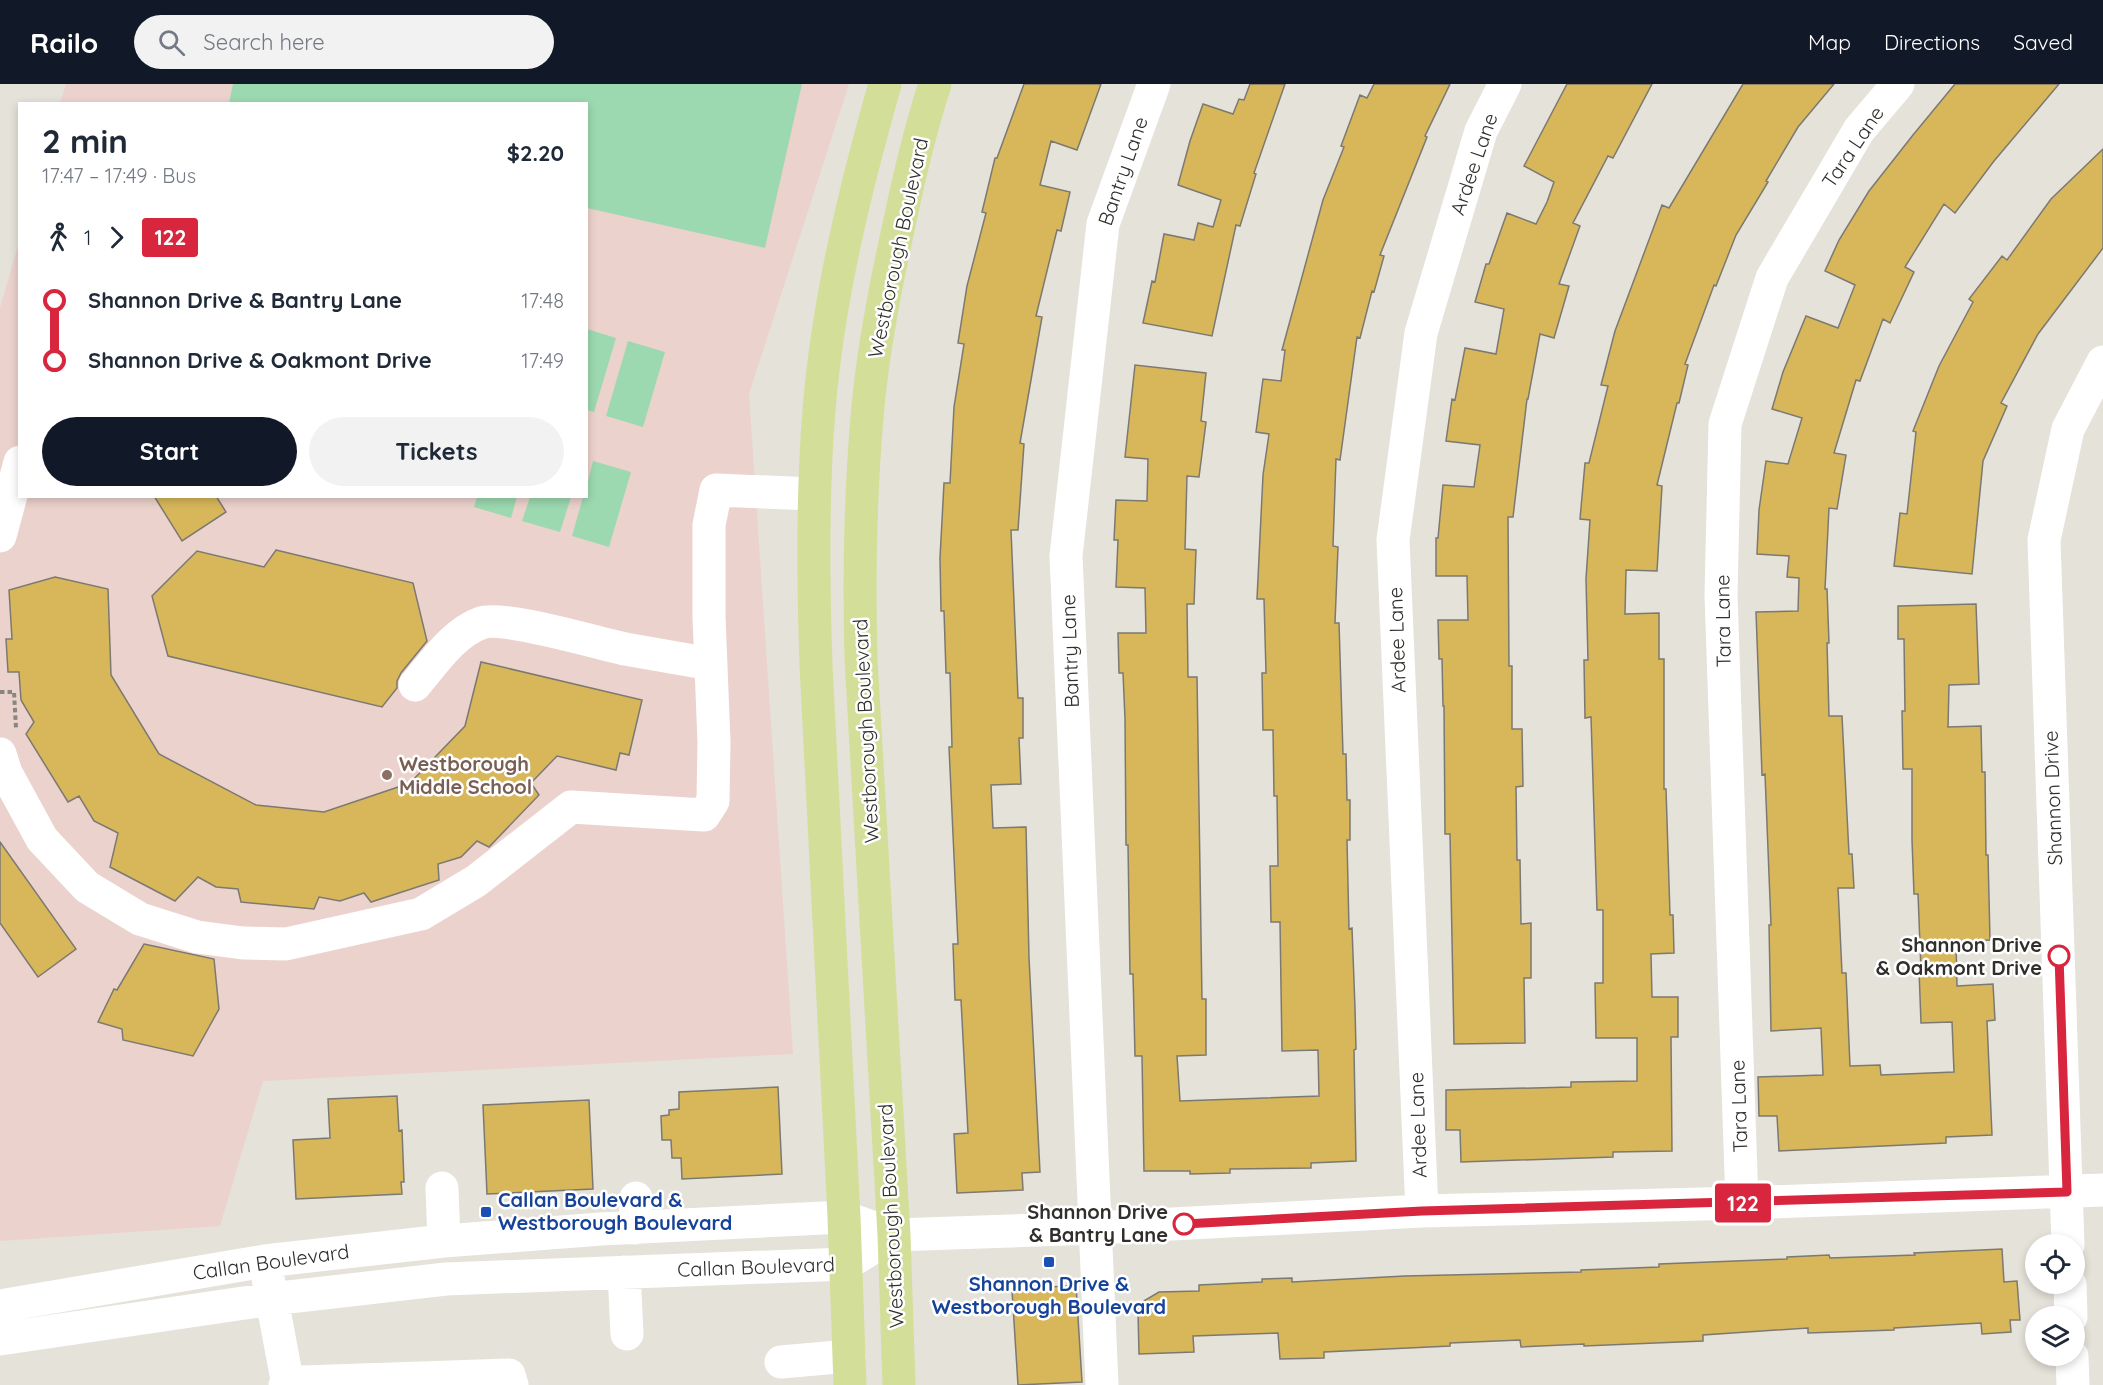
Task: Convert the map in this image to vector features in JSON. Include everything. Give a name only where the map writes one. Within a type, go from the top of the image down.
[{"type":"main road","points":[[850,1370],[816,665],[813,579],[814,494],[819,408],[830,322],[846,234],[865,153],[885,84]]},
{"type":"main road","name":"Westborough Boulevard","points":[[899,1385],[894,1235],[861,659],[859,576],[861,503],[867,416],[878,330],[912,165],[935,84]]},
{"type":"street","name":"Bantry Lane","points":[[1102,1385],[1066,556],[1103,224],[1154,84]]},
{"type":"street","name":"Ardee Lane","points":[[1422,1211],[1393,540],[1421,333],[1481,131],[1505,84]]},
{"type":"street","name":"Tara Lane","points":[[1742,1203],[1721,595],[1725,424],[1772,278],[1859,130],[1898,84]]},
{"type":"street","name":"Shannon Drive","points":[[2068,1234],[2044,540],[2068,429],[2103,362]]},
{"type":"street","points":[[0,536],[18,469]]},
{"type":"street","points":[[8,743],[6,773],[42,839],[87,887],[140,919],[197,937],[243,943],[286,944],[421,914],[476,881],[570,807],[704,815],[713,801],[714,742],[709,525],[716,490],[814,494]]},
{"type":"street","points":[[415,686],[457,637],[480,623],[492,622],[518,625],[625,649],[711,664]]},
{"type":"street","points":[[442,1188],[444,1241]]},
{"type":"street","points":[[894,1235],[1095,1228],[1422,1211],[1742,1203],[2103,1190]]},
{"type":"street","name":"Callan Boulevard","points":[[0,1306],[265,1261],[444,1241],[635,1213],[844,1217],[894,1235]]},
{"type":"street","name":"Callan Boulevard","points":[[0,1339],[271,1299],[446,1279],[846,1264],[894,1235]]},
{"type":"street","points":[[265,1261],[287,1385],[303,1382],[431,1381],[509,1375],[512,1385]]},
{"type":"street","points":[[624,1272],[627,1334]]},
{"type":"street","points":[[781,1362],[850,1370]]},
{"type":"street","points":[[2072,1366],[2073,1385]]},
{"type":"path","points":[[0,692],[14,692],[8,743]]},
{"type":"shaded area","name":"Westborough Middle School","points":[[66,84],[849,84],[749,394],[793,1054],[263,1081],[220,1226],[0,1241],[0,308],[18,245],[18,498],[588,498],[588,102],[60,102]]},
{"type":"green space","points":[[233,84],[802,84],[765,248],[588,208],[588,102],[229,102]]},
{"type":"green space","points":[[588,329],[616,338],[594,412],[588,410]]},
{"type":"green space","points":[[628,341],[665,352],[643,427],[606,416]]},
{"type":"green space","points":[[593,461],[631,472],[609,547],[572,536],[583,498],[588,498],[588,481]]},
{"type":"green space","points":[[476,498],[517,498],[511,518],[474,507]]},
{"type":"green space","points":[[530,498],[571,498],[560,532],[522,521]]},
{"type":"building","points":[[1024,84],[1101,84],[1077,150],[1051,141],[1040,185],[1070,192],[1061,231],[1057,230],[1036,316],[1042,317],[1020,443],[1024,444],[1018,530],[1011,530],[1018,698],[1023,698],[1023,738],[1019,738],[1021,784],[991,785],[993,828],[1026,827],[1029,958],[1040,1172],[1022,1173],[1023,1190],[957,1193],[954,1134],[968,1133],[961,1000],[955,1000],[953,944],[958,944],[949,747],[952,747],[950,673],[946,673],[944,611],[941,611],[940,558],[944,483],[950,483],[954,407],[964,344],[958,343],[967,286],[986,213],[982,212],[995,158],[997,158]]},
{"type":"building","points":[[1250,84],[1285,84],[1254,173],[1256,174],[1240,226],[1236,225],[1212,336],[1143,323],[1152,281],[1155,282],[1164,234],[1194,240],[1198,223],[1213,227],[1221,200],[1178,185],[1203,104],[1233,114],[1239,99],[1244,100]]},
{"type":"building","points":[[1374,84],[1450,84],[1425,136],[1427,137],[1380,255],[1384,256],[1374,292],[1372,291],[1360,338],[1357,337],[1340,460],[1336,459],[1333,546],[1338,547],[1335,623],[1339,623],[1343,754],[1346,754],[1347,800],[1350,800],[1350,840],[1347,840],[1349,929],[1352,928],[1355,1008],[1356,1161],[1311,1163],[1311,1168],[1230,1169],[1230,1173],[1190,1174],[1190,1171],[1144,1171],[1142,1056],[1135,1056],[1133,974],[1130,974],[1125,719],[1123,673],[1119,673],[1118,633],[1146,633],[1145,588],[1116,587],[1118,540],[1114,540],[1116,500],[1147,501],[1148,459],[1125,457],[1135,365],[1206,373],[1201,421],[1206,422],[1199,477],[1187,476],[1185,549],[1196,550],[1194,604],[1187,604],[1188,677],[1197,677],[1202,999],[1206,999],[1206,1055],[1177,1056],[1180,1101],[1319,1096],[1318,1050],[1282,1051],[1280,922],[1271,922],[1270,866],[1278,866],[1277,796],[1274,796],[1273,730],[1263,730],[1262,673],[1266,673],[1264,599],[1257,599],[1263,475],[1269,434],[1256,432],[1263,379],[1281,381],[1285,350],[1282,350],[1323,200],[1344,147],[1341,146],[1360,95],[1367,98]]},
{"type":"building","points":[[1567,84],[1652,84],[1613,158],[1608,156],[1573,223],[1580,226],[1559,284],[1569,286],[1554,338],[1540,334],[1527,399],[1513,517],[1508,517],[1509,666],[1512,666],[1512,729],[1522,729],[1523,786],[1516,787],[1517,860],[1520,860],[1521,924],[1531,923],[1531,978],[1524,978],[1525,1043],[1454,1044],[1450,834],[1445,834],[1444,706],[1438,620],[1468,620],[1467,576],[1436,576],[1436,538],[1438,538],[1443,485],[1474,487],[1480,445],[1446,441],[1452,399],[1455,400],[1465,348],[1496,354],[1504,309],[1475,302],[1486,264],[1489,264],[1507,213],[1536,224],[1547,202],[1554,182],[1524,166]]},
{"type":"building","points":[[1743,84],[1834,84],[1798,127],[1736,235],[1716,286],[1714,285],[1685,364],[1688,365],[1657,485],[1662,486],[1657,571],[1626,570],[1625,614],[1659,613],[1659,659],[1664,659],[1664,789],[1666,789],[1670,915],[1673,915],[1674,953],[1651,954],[1652,997],[1678,997],[1678,1037],[1671,1037],[1672,1151],[1613,1152],[1613,1157],[1461,1162],[1460,1130],[1446,1130],[1446,1090],[1571,1087],[1571,1082],[1637,1081],[1637,1038],[1596,1038],[1595,983],[1603,983],[1603,910],[1597,910],[1591,717],[1585,718],[1584,660],[1588,660],[1586,579],[1590,520],[1580,519],[1585,463],[1589,463],[1608,386],[1601,385],[1615,331],[1662,205],[1669,208]]},
{"type":"building","points":[[1955,84],[2059,84],[1994,161],[1955,213],[1944,204],[1905,267],[1914,272],[1890,323],[1883,319],[1860,381],[1856,380],[1834,453],[1846,455],[1837,509],[1829,508],[1825,589],[1827,589],[1829,643],[1827,643],[1829,716],[1842,716],[1849,854],[1852,854],[1854,888],[1838,888],[1842,973],[1846,973],[1850,1066],[1880,1065],[1881,1075],[1954,1072],[1952,1022],[1921,1023],[1918,894],[1914,894],[1912,840],[1912,769],[1903,769],[1904,639],[1898,639],[1898,606],[1976,604],[1979,684],[1949,685],[1948,727],[1981,726],[1982,772],[1985,772],[1990,940],[1956,942],[1957,986],[1993,984],[1995,1020],[1987,1021],[1992,1135],[1946,1137],[1946,1143],[1779,1151],[1777,1116],[1759,1116],[1758,1077],[1823,1075],[1821,1028],[1771,1031],[1769,925],[1771,925],[1765,774],[1762,775],[1756,612],[1798,611],[1799,578],[1787,577],[1789,556],[1757,554],[1759,510],[1766,461],[1788,464],[1802,418],[1772,409],[1783,372],[1806,316],[1838,328],[1855,285],[1825,271],[1839,240],[1869,191]]},
{"type":"building","points":[[2103,149],[2103,248],[2038,334],[2001,403],[2007,406],[1983,461],[1972,574],[1894,566],[1900,513],[1907,514],[1916,432],[1913,431],[1939,366],[1973,302],[1969,299],[2002,256],[2007,260],[2051,199]]},
{"type":"building","points":[[155,498],[217,498],[226,512],[182,541]]},
{"type":"building","points":[[276,550],[413,583],[427,641],[401,673],[397,681],[397,688],[382,707],[168,656],[152,596],[197,551],[264,567]]},
{"type":"building","points":[[55,577],[108,589],[111,675],[159,754],[256,805],[324,812],[410,783],[465,726],[481,662],[642,700],[629,755],[620,753],[616,770],[557,756],[531,783],[539,795],[489,847],[477,841],[461,857],[438,864],[439,880],[371,902],[364,893],[340,901],[319,897],[314,909],[241,902],[238,889],[216,887],[198,877],[175,901],[110,867],[118,833],[94,821],[79,796],[68,802],[26,734],[34,722],[21,700],[19,672],[8,672],[6,639],[12,639],[9,590]]},
{"type":"building","points":[[0,842],[76,949],[38,977],[0,923]]},
{"type":"building","points":[[144,944],[214,959],[219,1009],[193,1056],[123,1040],[122,1029],[98,1022],[114,989],[117,990]]},
{"type":"building","points":[[778,1087],[782,1174],[682,1179],[681,1158],[672,1158],[671,1140],[662,1140],[661,1116],[669,1115],[669,1110],[679,1109],[679,1092]]},
{"type":"building","points":[[397,1096],[399,1131],[402,1130],[404,1182],[401,1182],[402,1194],[296,1199],[293,1140],[330,1138],[328,1099]]},
{"type":"building","points":[[589,1100],[593,1189],[487,1194],[483,1105]]},
{"type":"building","points":[[2002,1249],[2004,1282],[2017,1281],[2020,1320],[2010,1320],[2011,1332],[1982,1334],[1981,1323],[1894,1328],[1894,1330],[1808,1333],[1808,1328],[1703,1335],[1703,1341],[1521,1347],[1520,1340],[1324,1352],[1324,1358],[1280,1359],[1278,1333],[1193,1336],[1194,1352],[1139,1354],[1138,1312],[1142,1302],[1159,1292],[1199,1291],[1199,1285],[1262,1282],[1262,1279],[1292,1278],[1292,1282],[1405,1276],[1581,1272],[1581,1270],[1659,1267],[1659,1264],[1787,1259],[1787,1257],[1915,1255],[1914,1253]]},
{"type":"building","points":[[1076,1285],[1082,1382],[1018,1385],[1012,1290]]},
{"type":"bus line","name":"122","points":[[1184,1224],[1422,1211],[2067,1192],[2059,956]]},
{"type":"place","name":"Westborough Middle School","points":[[387,775]]},
{"type":"place","name":"Shannon Drive & Oakmont Drive","points":[[2059,956]]},
{"type":"place","name":"Callan Boulevard & Westborough Boulevard","points":[[486,1212]]},
{"type":"place","name":"Shannon Drive & Bantry Lane","points":[[1184,1224]]},
{"type":"place","name":"Shannon Drive & Westborough Boulevard","points":[[1049,1262]]}]
